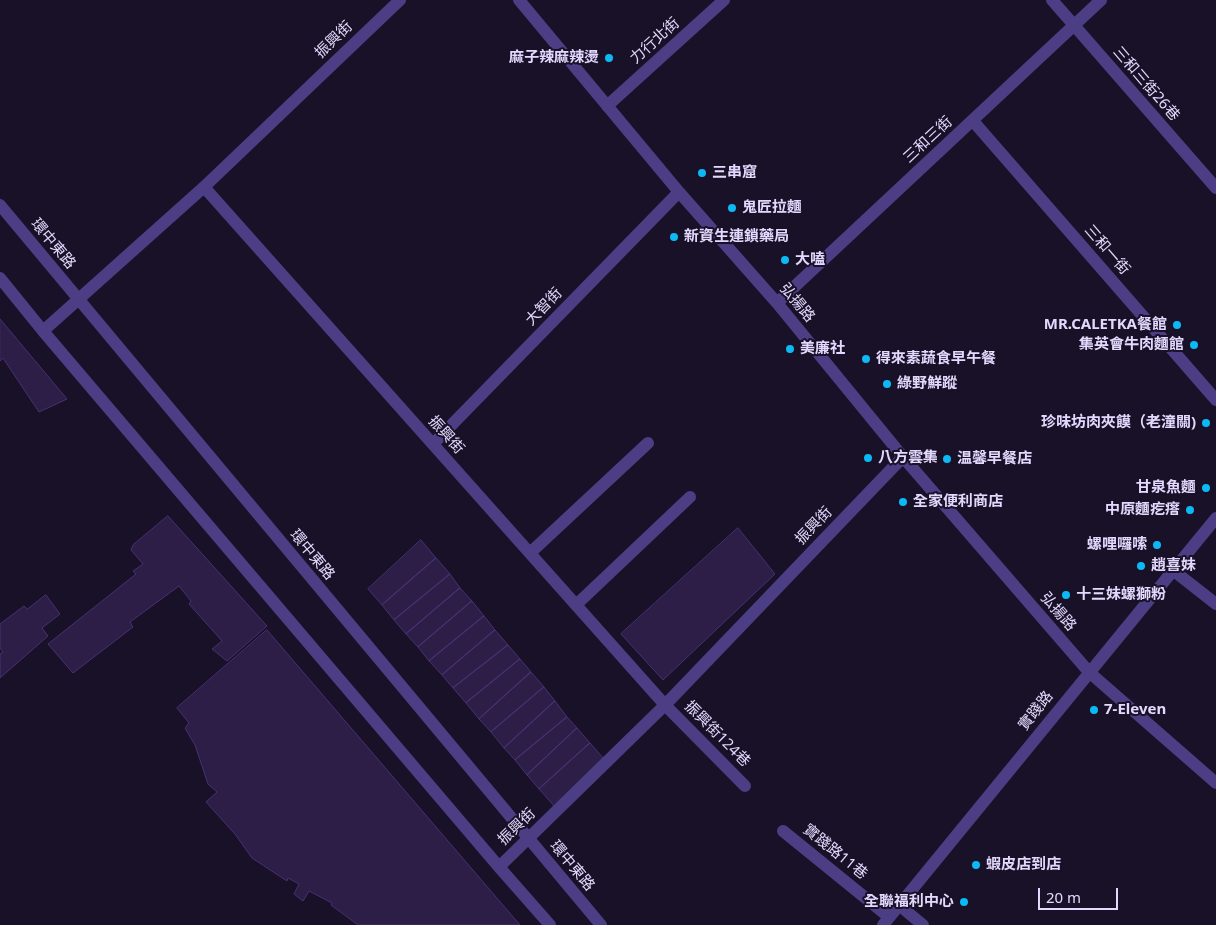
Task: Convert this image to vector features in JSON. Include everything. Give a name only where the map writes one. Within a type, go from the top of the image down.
[{"type":"street","name":"振興街","points":[[43,331],[204,187],[400,0]]},
{"type":"street","name":"弘揚路","points":[[519,0],[679,192],[777,303],[903,457],[1089,672],[1216,783]]},
{"type":"street","name":"力行北街","points":[[607,106],[724,0]]},
{"type":"street","name":"三和三街26巷","points":[[1052,0],[1216,188]]},
{"type":"street","name":"三和三街","points":[[777,303],[1101,0]]},
{"type":"street","name":"三和一街","points":[[972,121],[1216,400]]},
{"type":"street","name":"振興街","points":[[204,187],[665,705]]},
{"type":"street","name":"大智街","points":[[433,444],[679,192]]},
{"type":"street","name":"環中東路","points":[[0,205],[600,925]]},
{"type":"street","points":[[0,278],[43,331],[550,925]]},
{"type":"street","points":[[530,553],[648,443]]},
{"type":"street","name":"振興街","points":[[499,867],[665,705],[903,457]]},
{"type":"street","points":[[576,604],[690,497]]},
{"type":"street","name":"實踐路","points":[[886,921],[1216,518]]},
{"type":"street","points":[[1174,571],[1216,604]]},
{"type":"street","name":"振興街124巷","points":[[665,705],[746,786]]},
{"type":"street","name":"實踐路11巷","points":[[783,831],[886,921]]},
{"type":"street","points":[[899,905],[924,925]]},
{"type":"building","points":[[0,319],[67,399],[39,412],[3,358],[0,361]]},
{"type":"building","points":[[168,516],[267,626],[227,661],[212,649],[222,641],[189,604],[191,601],[179,586],[130,622],[133,627],[73,673],[48,644],[136,574],[133,571],[143,564],[131,550],[133,545]]},
{"type":"building","points":[[738,528],[775,574],[663,680],[621,634]]},
{"type":"building","points":[[421,540],[436,558],[382,605],[368,589]]},
{"type":"building","points":[[436,558],[450,574],[394,620],[382,605]]},
{"type":"building","points":[[450,574],[460,588],[406,634],[394,620]]},
{"type":"building","points":[[460,588],[472,601],[418,647],[406,634]]},
{"type":"building","points":[[46,595],[60,614],[42,628],[48,636],[0,678],[0,654],[3,652],[0,648],[0,624],[24,606],[27,609]]},
{"type":"building","points":[[472,601],[484,616],[429,661],[418,647]]},
{"type":"building","points":[[484,616],[495,630],[442,675],[429,661]]},
{"type":"building","points":[[267,630],[520,925],[358,925],[331,905],[332,903],[309,891],[303,901],[294,894],[299,884],[288,878],[287,881],[252,858],[235,834],[206,802],[217,792],[208,784],[195,745],[185,728],[189,723],[177,708]]},
{"type":"building","points":[[495,630],[508,645],[453,688],[442,675]]},
{"type":"building","points":[[508,645],[520,659],[466,703],[453,688]]},
{"type":"building","points":[[520,659],[531,672],[479,719],[466,703]]},
{"type":"building","points":[[531,672],[544,687],[491,732],[479,719]]},
{"type":"building","points":[[544,687],[555,701],[504,748],[491,732]]},
{"type":"building","points":[[555,701],[567,717],[515,760],[504,748]]},
{"type":"building","points":[[567,717],[577,728],[527,775],[515,760]]},
{"type":"building","points":[[577,728],[590,743],[539,789],[527,775]]},
{"type":"building","points":[[590,743],[604,759],[555,807],[539,789]]},
{"type":"place","name":"麻子辣麻辣燙","points":[[609,58]]},
{"type":"place","name":"三串窟","points":[[702,173]]},
{"type":"place","name":"鬼匠拉麵","points":[[732,208]]},
{"type":"place","name":"新資生連鎖藥局","points":[[674,237]]},
{"type":"place","name":"大嗑","points":[[785,260]]},
{"type":"place","name":"MR.CALETKA餐館","points":[[1177,325]]},
{"type":"place","name":"集英會牛肉麵館","points":[[1194,345]]},
{"type":"place","name":"美廉社","points":[[790,349]]},
{"type":"place","name":"得來素蔬食早午餐","points":[[866,359]]},
{"type":"place","name":"綠野鮮蹤","points":[[887,384]]},
{"type":"place","name":"珍味坊肉夾饃（老潼關)","points":[[1206,423]]},
{"type":"place","name":"八方雲集","points":[[868,458]]},
{"type":"place","name":"温馨早餐店","points":[[947,459]]},
{"type":"place","name":"甘泉魚麵","points":[[1206,488]]},
{"type":"place","name":"全家便利商店","points":[[903,502]]},
{"type":"place","name":"中原麵疙瘩","points":[[1190,510]]},
{"type":"place","name":"螺哩囉嗦","points":[[1157,545]]},
{"type":"place","name":"趙喜妹","points":[[1141,566]]},
{"type":"place","name":"十三妹螺獅粉","points":[[1066,595]]},
{"type":"place","name":"7-Eleven","points":[[1094,710]]},
{"type":"place","name":"蝦皮店到店","points":[[976,865]]},
{"type":"place","name":"全聯福利中心","points":[[964,902]]}]
